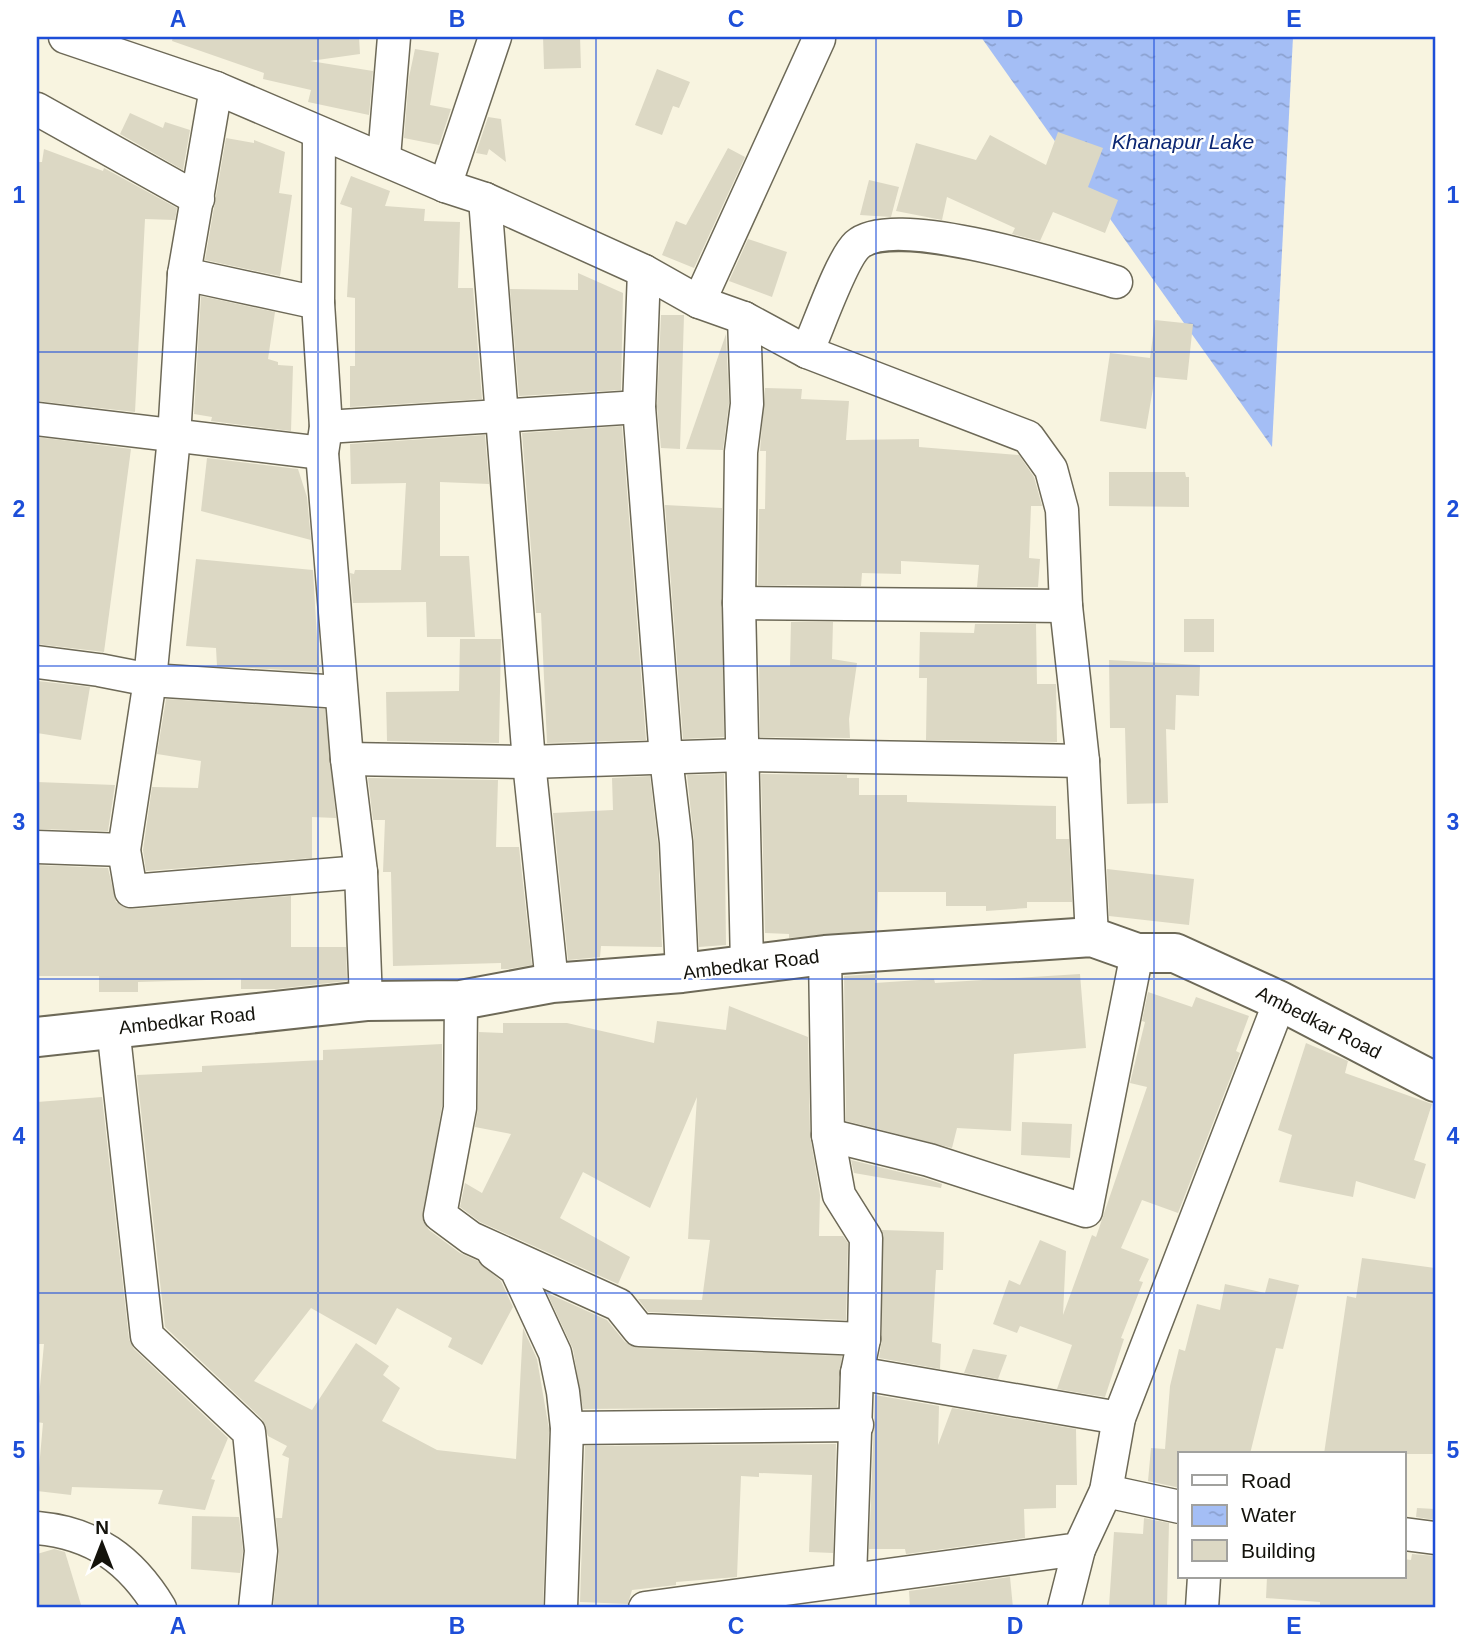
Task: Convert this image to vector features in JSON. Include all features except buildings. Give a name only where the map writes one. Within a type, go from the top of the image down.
[{"type":"main road","name":"Ambedkar Road","points":[[37,1037],[366,1001],[461,1000],[552,983],[682,973],[825,956],[1092,937],[1137,953],[1175,953],[1280,1001],[1435,1082]]},
{"type":"street","points":[[65,37],[125,47],[319,133],[384,157],[446,186],[485,199],[644,271],[699,302],[744,318],[807,352],[1028,437],[1051,469],[1062,510],[1066,606],[1083,761],[1092,937]]},
{"type":"street","points":[[384,157],[394,37]]},
{"type":"street","points":[[446,186],[495,37]]},
{"type":"street","points":[[699,302],[819,39],[817,37]]},
{"type":"street","points":[[216,88],[184,274],[174,437],[150,680],[124,850],[131,891],[361,872]]},
{"type":"street","points":[[37,109],[198,199]]},
{"type":"street","points":[[319,133],[318,303],[324,440],[341,692],[361,872],[366,1001]]},
{"type":"street","points":[[485,199],[529,762],[552,983]]},
{"type":"street","points":[[807,352],[851,253],[874,236],[893,234],[989,246],[1116,282]]},
{"type":"street","points":[[644,271],[639,407],[666,758],[676,842],[682,973]]},
{"type":"street","points":[[184,274],[318,303]]},
{"type":"street","points":[[744,318],[747,404],[741,452],[739,603],[747,965]]},
{"type":"street","points":[[37,419],[174,437],[324,440],[502,415],[639,407]]},
{"type":"street","points":[[739,603],[1066,606]]},
{"type":"street","points":[[37,663],[99,670],[150,680],[341,692]]},
{"type":"street","points":[[347,759],[529,762],[744,755],[1083,761]]},
{"type":"street","points":[[37,847],[124,850]]},
{"type":"street","points":[[828,1135],[929,1160],[1086,1211],[1137,953]]},
{"type":"street","points":[[825,956],[828,1135],[838,1195],[866,1238],[864,1339],[857,1373],[850,1579]]},
{"type":"street","points":[[461,1000],[460,1108],[440,1215],[516,1269],[555,1353],[567,1427],[561,1608]]},
{"type":"street","points":[[1063,1608],[1079,1549],[1106,1492],[1119,1418],[1280,1001]]},
{"type":"street","points":[[113,1027],[147,1336],[249,1432],[261,1551],[255,1608]]},
{"type":"street","points":[[471,1238],[619,1305],[639,1330],[864,1339]]},
{"type":"street","points":[[857,1373],[1119,1418]]},
{"type":"street","points":[[567,1427],[857,1425]]},
{"type":"street","points":[[1106,1492],[1178,1507]]},
{"type":"street","points":[[37,1528],[62,1531],[107,1549],[143,1580],[160,1608]]},
{"type":"street","points":[[1406,1534],[1435,1538]]},
{"type":"street","points":[[645,1608],[745,1601],[850,1579],[1079,1549]]},
{"type":"street","points":[[1202,1608],[1204,1578]]},
{"type":"water","name":"Khanapur Lake","points":[[981,37],[1293,37],[1272,447]]}]
